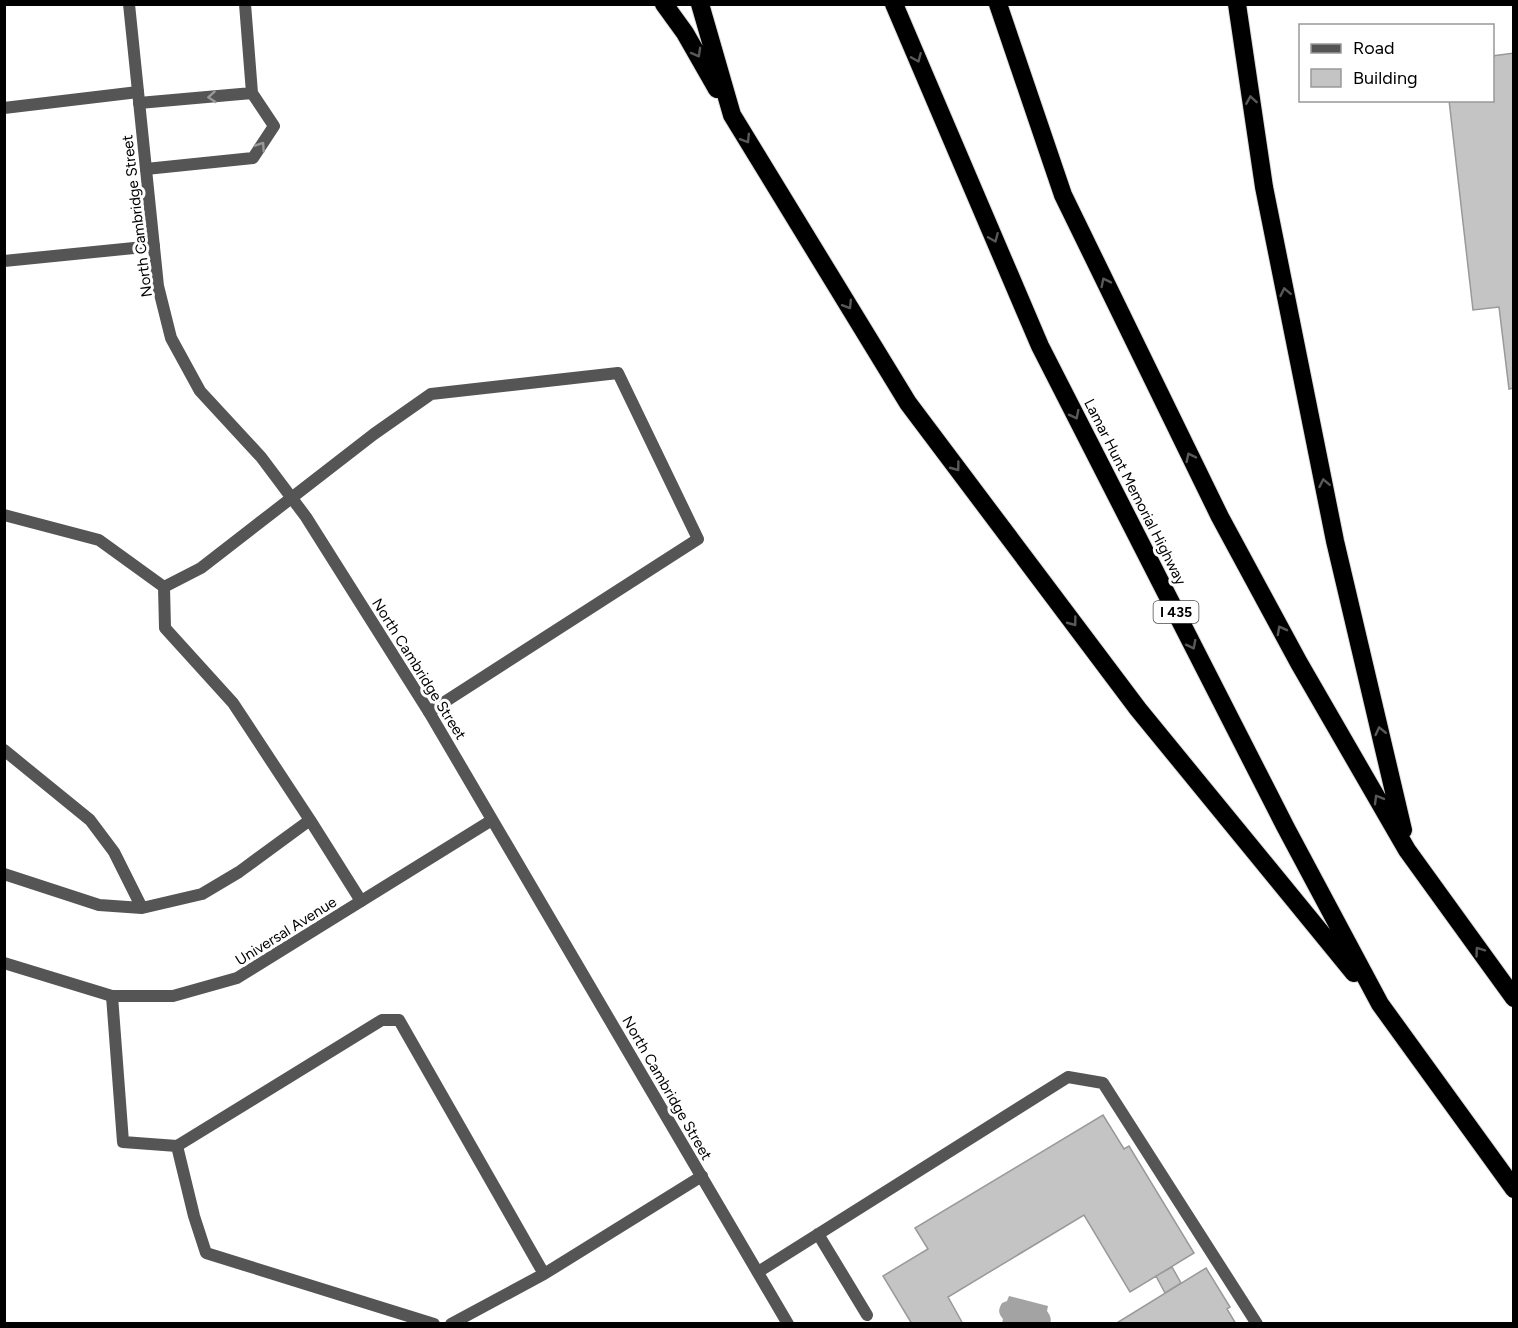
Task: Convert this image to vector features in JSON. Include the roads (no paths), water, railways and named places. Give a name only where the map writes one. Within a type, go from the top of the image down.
[{"type":"highway","points":[[664,4],[685,33],[732,116],[908,403],[1138,709],[1380,1004]]},
{"type":"highway","points":[[700,4],[732,116]]},
{"type":"highway","name":"Lamar Hunt Memorial Highway","points":[[894,4],[1040,346],[1286,828],[1380,1004],[1514,1189]]},
{"type":"highway","points":[[998,4],[1063,195],[1220,518],[1299,663],[1407,850],[1514,998]]},
{"type":"highway","points":[[1237,4],[1264,188],[1330,518],[1407,850]]},
{"type":"street","name":"North Cambridge Street","points":[[129,4],[158,286],[171,338],[200,391],[261,457],[306,517],[429,712],[788,1323]]},
{"type":"street","points":[[146,169],[253,158],[274,126],[252,93],[245,4]]},
{"type":"street","points":[[4,108],[138,98],[252,93]]},
{"type":"street","points":[[4,261],[154,246]]},
{"type":"street","points":[[164,587],[201,568],[374,434],[431,394],[618,373],[698,538],[429,712]]},
{"type":"street","points":[[4,515],[99,540],[164,587]]},
{"type":"street","points":[[164,587],[165,628],[232,703],[310,820],[361,902]]},
{"type":"street","points":[[4,750],[90,820],[114,852],[142,908]]},
{"type":"street","points":[[4,874],[99,905],[142,908],[202,894],[239,872],[310,820]]},
{"type":"street","name":"Universal Avenue","points":[[4,963],[112,996],[173,996],[237,978],[492,820]]},
{"type":"street","points":[[112,996],[123,1142],[177,1146],[382,1020],[399,1020],[544,1274]]},
{"type":"street","points":[[758,1272],[1068,1077],[1104,1083],[1257,1323]]},
{"type":"street","points":[[177,1146],[194,1216],[206,1253],[434,1323]]},
{"type":"street","points":[[451,1323],[544,1274],[702,1176]]},
{"type":"street","points":[[818,1234],[867,1315]]}]
